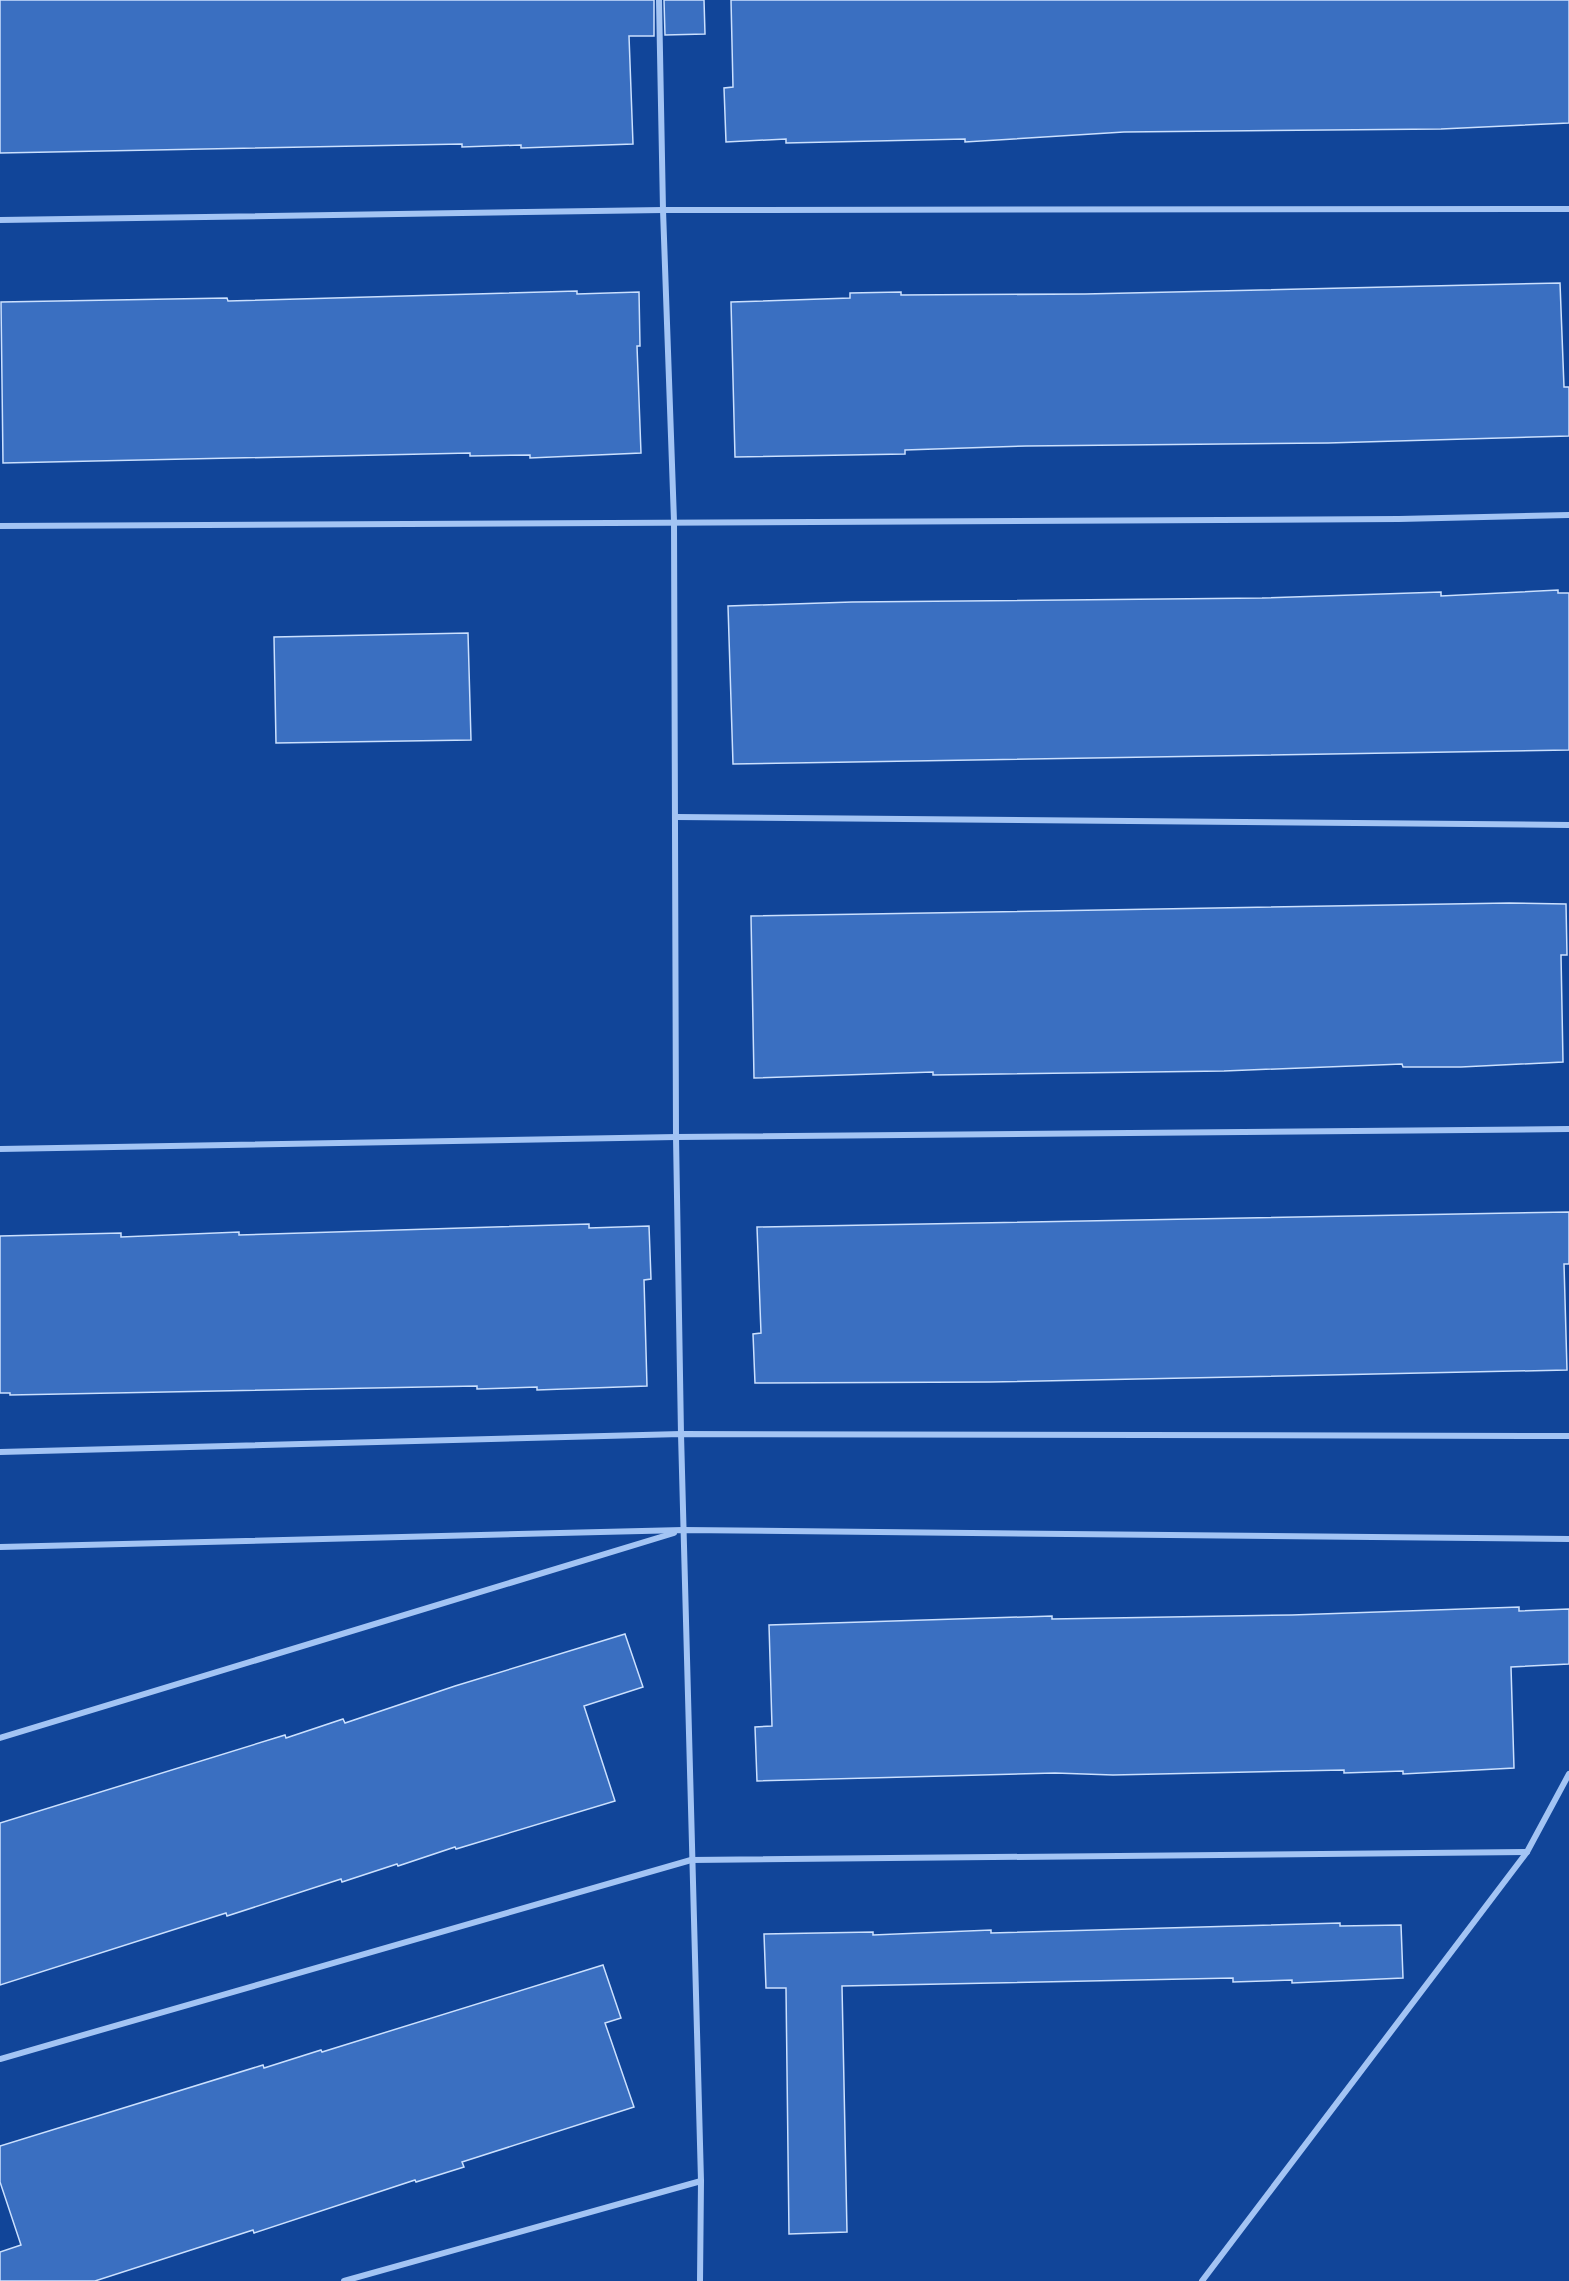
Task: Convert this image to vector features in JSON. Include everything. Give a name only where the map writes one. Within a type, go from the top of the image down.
[{"type":"street","points":[[659,0],[663,210],[674,521],[676,1137],[683,1530],[701,2181],[700,2281]]},
{"type":"street","points":[[0,220],[663,210],[1569,209]]},
{"type":"street","points":[[0,526],[1387,519],[1569,515]]},
{"type":"street","points":[[676,817],[1569,825]]},
{"type":"street","points":[[0,1149],[676,1137],[1569,1129]]},
{"type":"street","points":[[0,1452],[681,1434],[1569,1436]]},
{"type":"street","points":[[0,1738],[683,1530]]},
{"type":"street","points":[[0,1546],[683,1530],[1569,1539]]},
{"type":"street","points":[[1202,2281],[1527,1852],[1569,1774]]},
{"type":"street","points":[[0,2058],[691,1860],[1527,1852]]},
{"type":"street","points":[[344,2281],[701,2181]]},
{"type":"building","points":[[0,0],[654,0],[654,36],[629,36],[633,144],[521,148],[521,145],[462,147],[462,144],[0,153]]},
{"type":"building","points":[[664,0],[704,0],[705,34],[665,35]]},
{"type":"building","points":[[731,0],[1569,0],[1569,123],[1441,129],[1124,132],[965,142],[965,139],[786,143],[786,139],[726,142],[724,88],[733,87]]},
{"type":"building","points":[[1560,283],[1564,387],[1569,387],[1569,436],[1328,443],[1026,446],[905,450],[905,454],[735,457],[731,302],[850,298],[850,293],[1085,294]]},
{"type":"building","points":[[577,291],[577,294],[639,292],[640,346],[637,346],[641,453],[530,458],[530,455],[470,456],[470,453],[3,463],[1,302],[227,298],[228,301]]},
{"type":"building","points":[[1558,590],[1558,593],[1569,593],[1569,750],[733,764],[728,606],[852,602],[1262,598],[1441,592],[1441,596]]},
{"type":"building","points":[[468,633],[471,740],[276,743],[274,637]]},
{"type":"building","points":[[1509,903],[1566,904],[1567,955],[1561,955],[1563,1062],[1461,1067],[1403,1067],[1402,1064],[1224,1071],[933,1075],[933,1072],[754,1078],[751,916]]},
{"type":"building","points":[[1569,1212],[1569,1264],[1564,1264],[1567,1370],[990,1382],[755,1383],[753,1334],[761,1333],[757,1227]]},
{"type":"building","points":[[589,1224],[589,1228],[649,1226],[651,1279],[644,1280],[647,1386],[537,1390],[537,1387],[477,1389],[477,1386],[10,1395],[10,1393],[0,1393],[0,1236],[121,1233],[121,1237],[239,1232],[239,1235]]},
{"type":"building","points":[[1519,1607],[1519,1611],[1569,1609],[1569,1664],[1511,1667],[1514,1768],[1403,1774],[1403,1771],[1344,1773],[1344,1770],[1113,1775],[1055,1773],[757,1781],[755,1727],[772,1726],[769,1625],[1052,1616],[1052,1619],[1292,1615]]},
{"type":"building","points":[[625,1634],[643,1687],[584,1706],[615,1801],[342,1882],[341,1879],[227,1916],[226,1913],[0,1985],[0,1823],[285,1735],[286,1738],[343,1719],[345,1723],[455,1686]]},
{"type":"building","points":[[1340,1923],[1340,1926],[1401,1925],[1403,1978],[1292,1983],[1292,1980],[1233,1982],[1233,1978],[842,1986],[847,2232],[789,2234],[786,1988],[766,1988],[764,1934],[873,1932],[873,1935],[991,1930],[991,1933]]},
{"type":"building","points":[[603,1965],[621,2018],[605,2023],[634,2107],[462,2162],[464,2167],[416,2182],[415,2180],[254,2233],[253,2230],[95,2281],[0,2281],[0,2252],[21,2245],[0,2182],[0,2146],[263,2065],[264,2068],[321,2050],[322,2052]]}]
